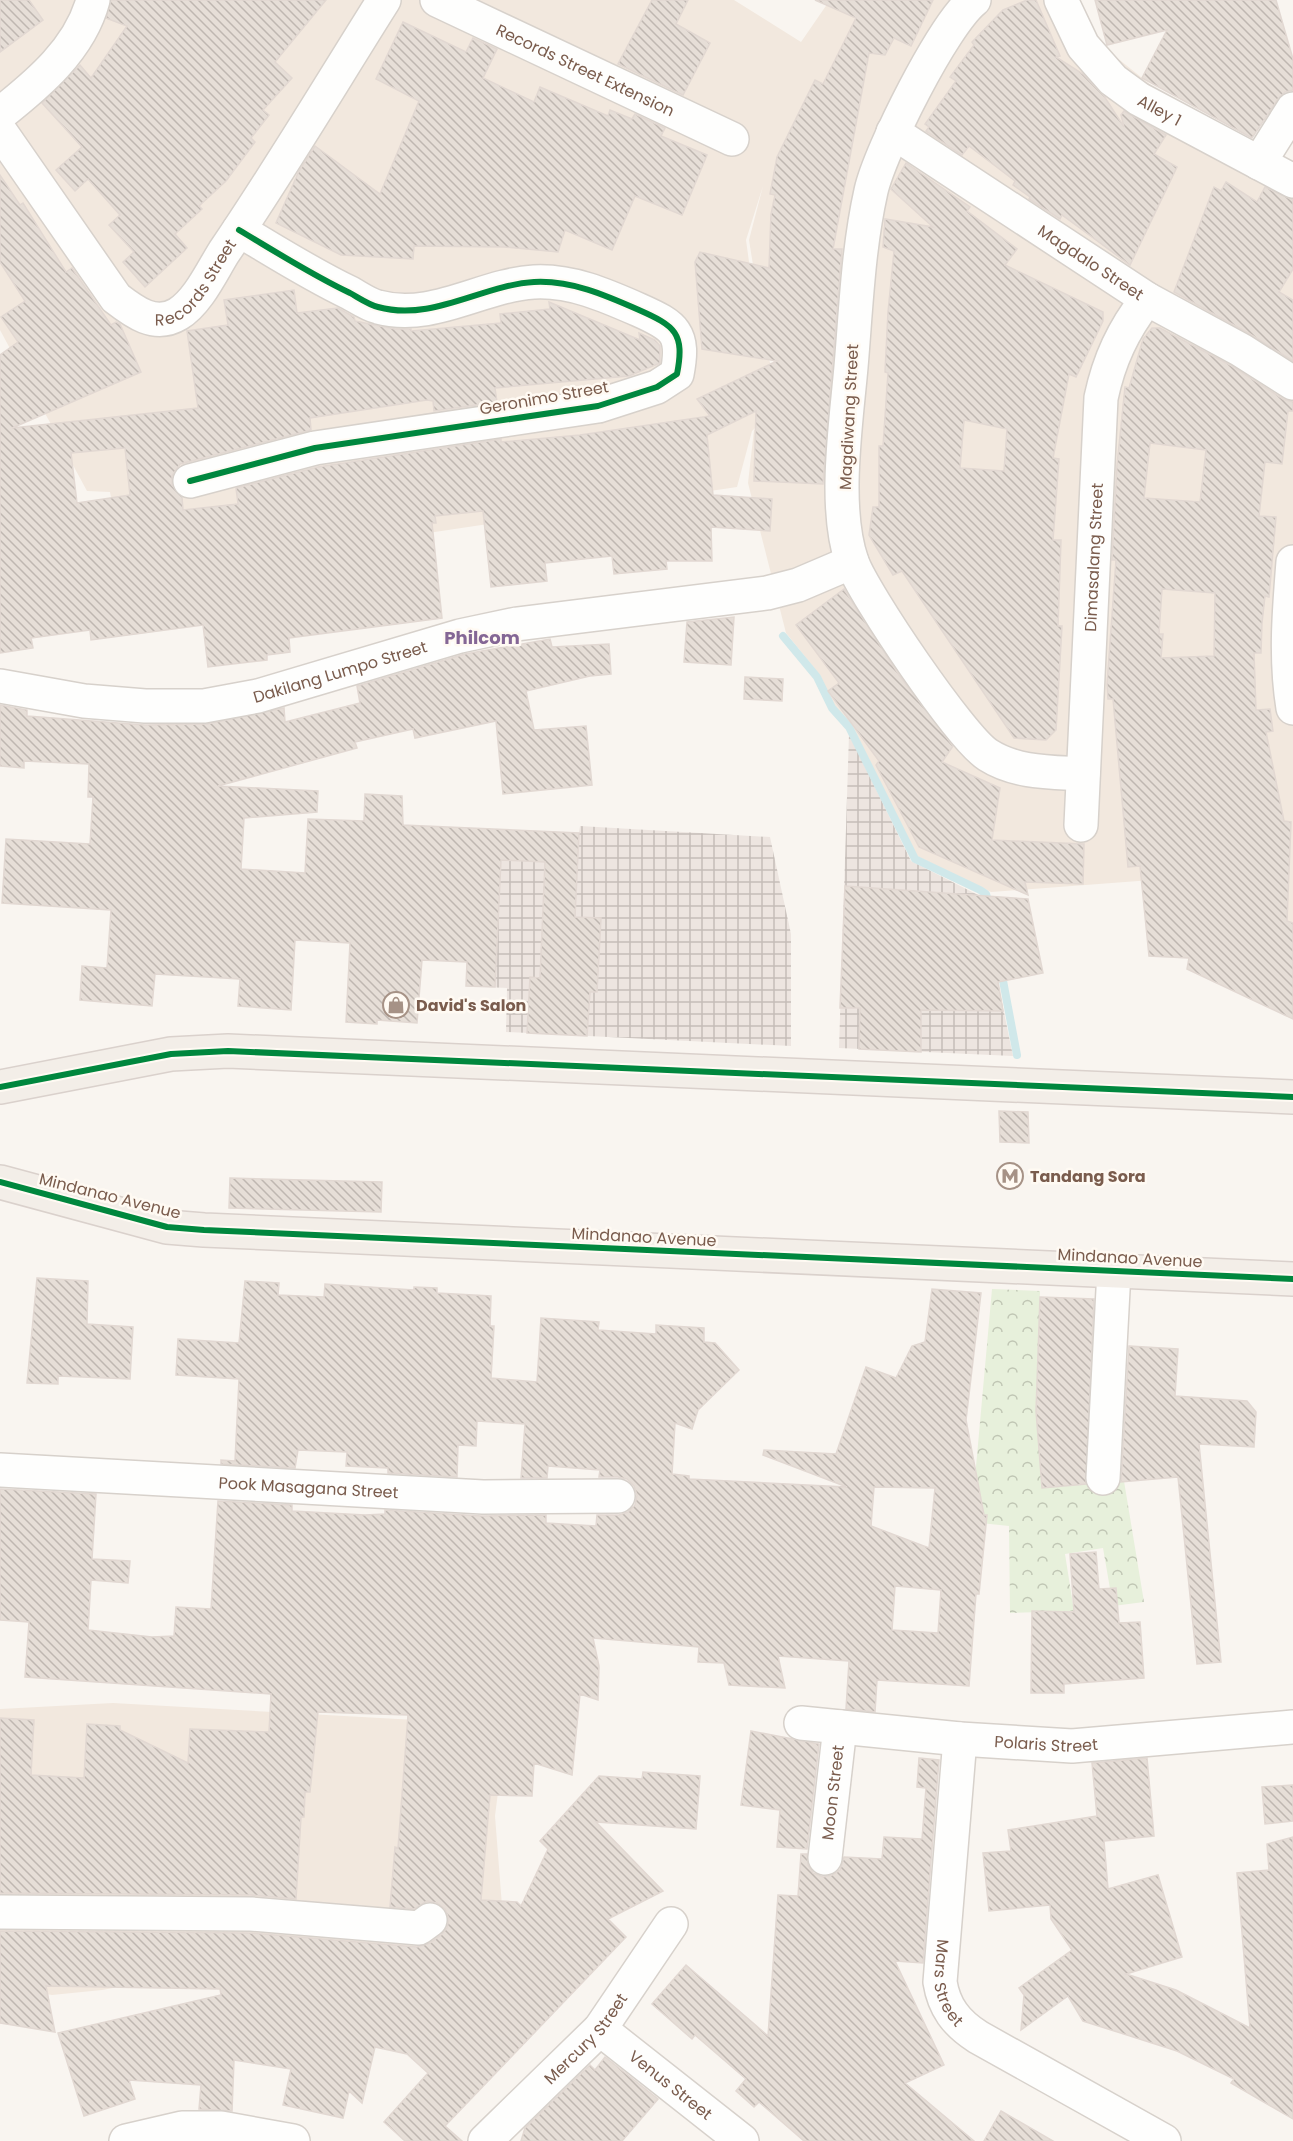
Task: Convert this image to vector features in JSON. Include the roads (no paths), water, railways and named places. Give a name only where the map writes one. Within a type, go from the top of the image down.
[{"type":"main road","points":[[0,1087],[171,1054],[228,1051],[1293,1098]]},
{"type":"main road","name":"Mindanao Avenue","points":[[0,1182],[166,1227],[1293,1279]]},
{"type":"street","points":[[0,114],[41,81],[68,51],[93,0]]},
{"type":"street","name":"Records Street","points":[[0,131],[116,298],[136,314],[157,320],[177,314],[192,300],[239,230],[384,0]]},
{"type":"street","name":"Records Street Extension","points":[[437,0],[732,139]]},
{"type":"street","name":"Magdiwang Street","points":[[974,0],[964,8],[932,60],[893,132],[871,189],[859,261],[843,465],[844,520],[852,562],[872,598],[963,732],[988,755],[1019,769],[1083,774]]},
{"type":"street","name":"Alley 1","points":[[1061,0],[1083,46],[1113,80],[1139,99],[1293,181]]},
{"type":"street","points":[[1258,163],[1293,109]]},
{"type":"street","name":"Magdalo Street","points":[[893,132],[1147,299],[1241,350],[1293,383]]},
{"type":"street","name":"Geronimo Street","points":[[190,481],[315,448],[598,406],[657,387],[677,374],[682,350],[676,333],[660,319],[572,284],[534,282],[487,291],[432,309],[378,307],[322,280],[239,230]]},
{"type":"street","name":"Dimasalang Street","points":[[1081,825],[1101,398],[1107,370],[1118,342],[1147,299]]},
{"type":"street","name":"Dakilang Lumpo Street","points":[[0,686],[84,701],[145,706],[204,706],[258,696],[471,633],[517,624],[767,593],[798,585],[852,562]]},
{"type":"street","points":[[1292,690],[1287,631],[1293,562]]},
{"type":"street","points":[[1103,1479],[1114,1271]]},
{"type":"street","name":"Pook Masagana Street","points":[[0,1470],[483,1497],[618,1496]]},
{"type":"street","name":"Polaris Street","points":[[801,1723],[960,1739],[1072,1746],[1293,1727]]},
{"type":"street","name":"Moon Street","points":[[825,1858],[840,1727]]},
{"type":"street","name":"Mars Street","points":[[960,1739],[940,1982],[949,2010],[966,2029],[978,2037],[1164,2141]]},
{"type":"street","points":[[0,1912],[251,1914],[420,1928],[430,1920]]},
{"type":"street","name":"Mercury Street","points":[[485,2141],[600,2029],[671,1924]]},
{"type":"street","name":"Venus Street","points":[[600,2029],[742,2141]]},
{"type":"street","points":[[126,2141],[182,2128],[221,2128],[293,2141]]},
{"type":"waterway","points":[[783,636],[817,677],[832,708],[849,727],[915,859],[980,890],[986,894],[989,904]]},
{"type":"waterway","points":[[1001,970],[1017,1055]]},
{"type":"place","name":"David's Salon","points":[[396,1005]]},
{"type":"place","name":"Tandang Sora","points":[[1010,1176]]},
{"type":"district","name":"Philcom","points":[[482,637]]}]
